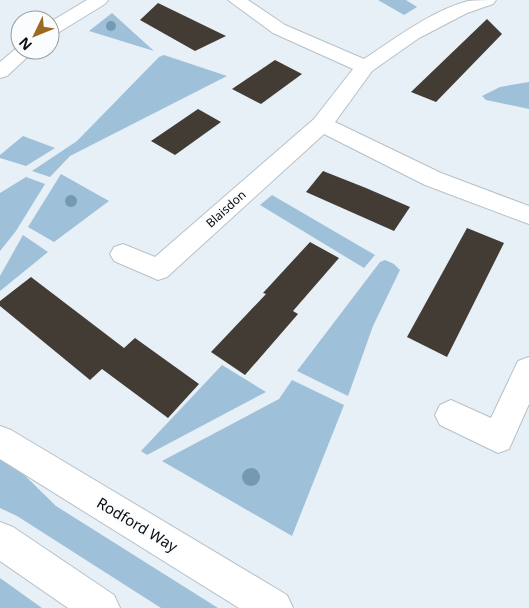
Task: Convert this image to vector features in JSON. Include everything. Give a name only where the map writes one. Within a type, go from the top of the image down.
[{"type":"street","points":[[60,24],[99,0]]},
{"type":"street","points":[[237,0],[279,29],[365,67]]},
{"type":"street","name":"Blaisdon","points":[[123,254],[158,270],[322,124],[365,67],[413,34],[462,9],[488,0]]},
{"type":"street","points":[[0,72],[14,60]]},
{"type":"street","points":[[322,124],[433,179],[529,215]]},
{"type":"street","points":[[450,415],[498,438],[529,370]]},
{"type":"street","name":"Rodford Way","points":[[0,441],[274,608]]},
{"type":"street","points":[[0,540],[101,608]]},
{"type":"shaded area","points":[[378,0],[406,0],[417,7],[404,15]]},
{"type":"shaded area","points":[[112,13],[154,51],[89,31]]},
{"type":"shaded area","points":[[164,55],[227,76],[70,156],[50,177],[32,171],[77,141],[159,57]]},
{"type":"shaded area","points":[[529,82],[529,109],[486,100],[482,96],[500,87]]},
{"type":"shaded area","points":[[23,136],[55,148],[26,166],[0,158],[0,155]]},
{"type":"shaded area","points":[[61,174],[109,201],[54,242],[28,227]]},
{"type":"shaded area","points":[[26,177],[45,184],[16,231],[0,251],[0,193]]},
{"type":"shaded area","points":[[272,195],[375,255],[364,268],[260,205]]},
{"type":"shaded area","points":[[23,235],[48,252],[0,291],[0,276]]},
{"type":"shaded area","points":[[385,260],[394,264],[400,270],[373,326],[348,396],[297,371],[380,262]]},
{"type":"shaded area","points":[[222,365],[266,392],[147,455],[141,451]]},
{"type":"shaded area","points":[[292,380],[344,405],[292,536],[162,461],[279,399]]},
{"type":"shaded area","points":[[0,455],[11,462],[56,506],[218,608],[161,608],[17,516],[0,508]]},
{"type":"shaded area","points":[[0,578],[42,608],[0,608]]},
{"type":"building","points":[[158,3],[226,36],[195,51],[140,20]]},
{"type":"building","points":[[487,19],[502,34],[436,102],[411,92]]},
{"type":"building","points":[[275,60],[302,74],[261,104],[232,89]]},
{"type":"building","points":[[198,109],[221,122],[175,155],[151,141]]},
{"type":"building","points":[[323,171],[410,207],[394,231],[306,192]]},
{"type":"building","points":[[467,228],[504,243],[447,357],[407,337]]},
{"type":"building","points":[[310,242],[339,258],[293,311],[298,314],[245,375],[211,352],[266,294],[263,293]]},
{"type":"building","points":[[31,277],[124,348],[135,338],[199,384],[168,418],[102,369],[90,380],[0,306],[0,301]]}]
